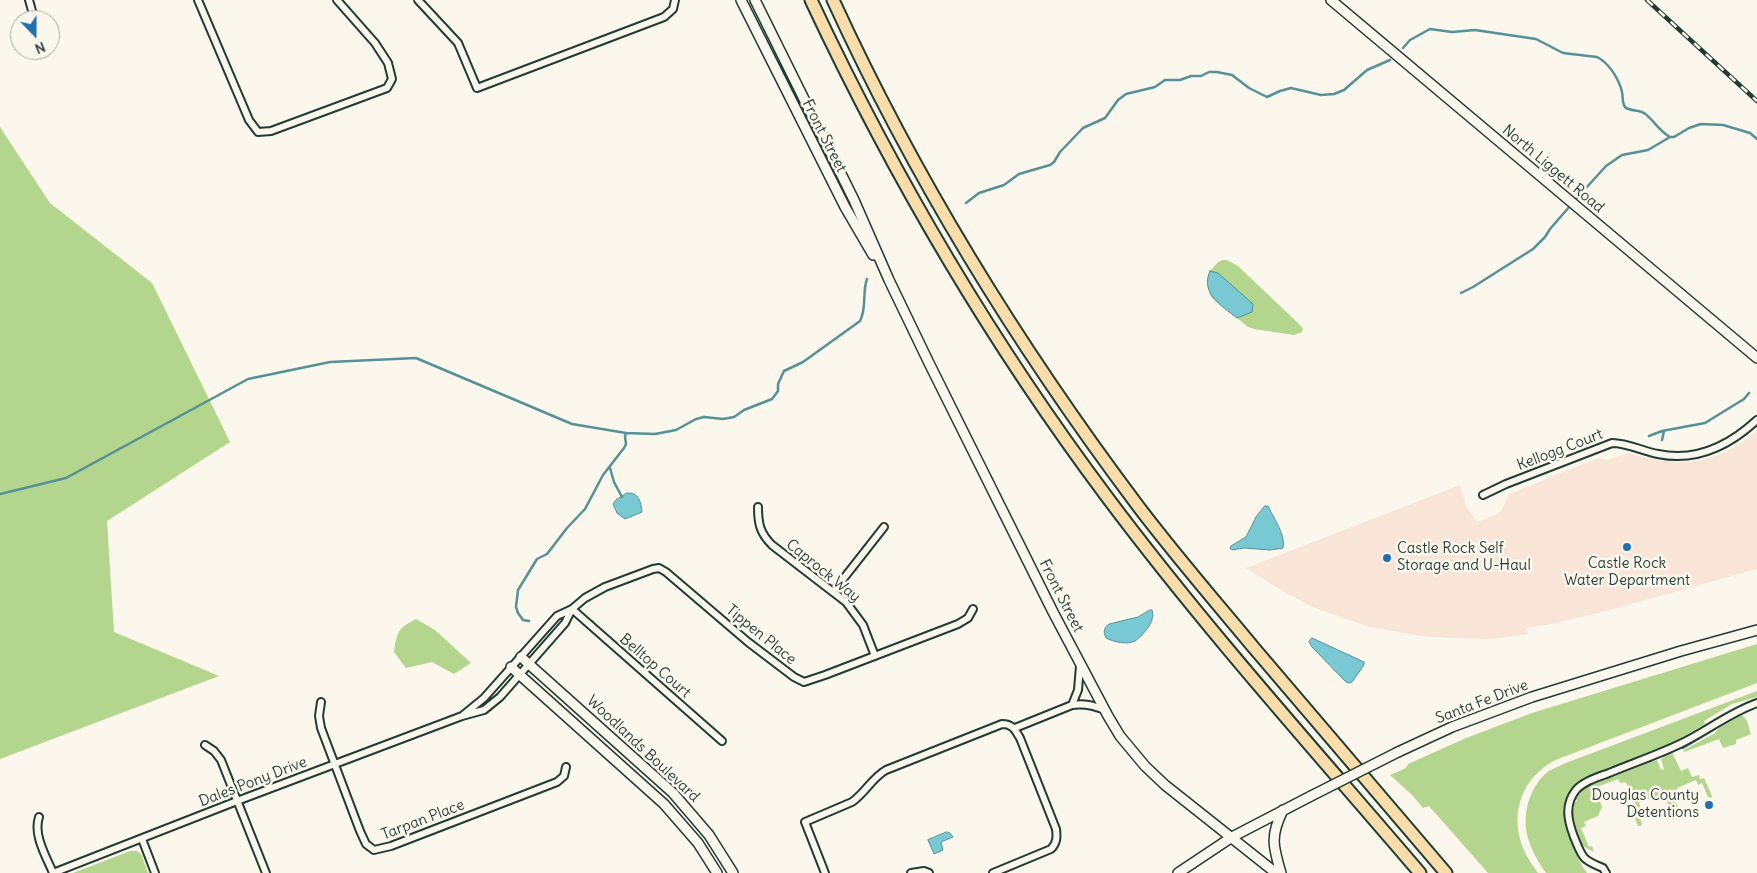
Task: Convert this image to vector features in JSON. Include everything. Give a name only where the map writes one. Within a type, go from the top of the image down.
[{"type":"highway","points":[[811,0],[870,120],[920,212],[990,328],[1068,444],[1130,528],[1183,594],[1269,698],[1420,873]]},
{"type":"highway","points":[[833,0],[893,120],[953,229],[1011,323],[1067,407],[1138,506],[1180,560],[1446,873]]},
{"type":"main road","name":"Front Street","points":[[741,0],[845,206],[889,280]]},
{"type":"main road","name":"Front Street","points":[[755,0],[854,200],[889,280],[1080,664],[1120,736],[1145,766],[1170,789],[1276,873]]},
{"type":"main road","name":"North Liggett Road","points":[[1331,0],[1757,358]]},
{"type":"main road","name":"Santa Fe Drive","points":[[1178,873],[1232,837],[1398,752],[1452,727],[1532,697],[1681,651],[1757,630]]},
{"type":"main road","name":"Woodlands Boulevard","points":[[521,657],[680,800],[709,835],[733,873]]},
{"type":"main road","name":"Woodlands Boulevard","points":[[511,667],[664,804],[692,836],[717,873]]},
{"type":"main road","points":[[1281,873],[1273,837],[1277,821],[1283,810]]},
{"type":"street","points":[[198,0],[249,120],[258,132],[271,131],[387,88],[392,80],[388,63],[375,43],[337,0]]},
{"type":"street","points":[[418,0],[458,43],[477,88],[664,17],[673,8],[675,0]]},
{"type":"street","name":"Kellogg Court","points":[[1483,495],[1506,484],[1612,444],[1627,445],[1667,456],[1686,456],[1706,452],[1723,446],[1739,436],[1757,420]]},
{"type":"street","name":"Caprock Way","points":[[758,507],[760,529],[765,538],[846,602],[860,619],[875,656]]},
{"type":"street","points":[[833,592],[884,527]]},
{"type":"street","name":"Tippen Place","points":[[511,667],[557,616],[572,609],[585,598],[604,587],[648,570],[659,568],[741,636],[798,680],[804,682],[958,624],[968,618],[973,609]]},
{"type":"street","name":"Tippen Place","points":[[529,664],[565,623],[572,609]]},
{"type":"street","name":"Belltop Court","points":[[572,609],[722,741]]},
{"type":"street","name":"Dales Pony Drive","points":[[53,873],[334,764],[462,716],[479,712],[488,708],[529,664]]},
{"type":"street","points":[[1072,705],[1080,683],[1080,664]]},
{"type":"street","name":"Dales Pony Drive","points":[[462,716],[484,698],[511,667]]},
{"type":"street","name":"Tarpan Place","points":[[321,702],[320,721],[334,764],[364,840],[369,846],[377,850],[557,782],[564,776],[566,768]]},
{"type":"street","points":[[1606,873],[1603,868],[1583,858],[1569,825],[1568,808],[1576,790],[1591,780],[1681,743],[1734,712],[1757,703]]},
{"type":"street","points":[[1014,728],[1072,705],[1092,705],[1105,710]]},
{"type":"street","points":[[825,873],[805,822],[857,799],[878,776],[894,766],[1002,724],[1007,724],[1014,728],[1056,829],[1057,836],[1056,842],[1051,849],[994,873]]},
{"type":"street","points":[[205,745],[214,751],[220,760],[266,873]]},
{"type":"street","points":[[39,817],[38,833],[53,873]]},
{"type":"street","points":[[142,839],[155,873]]},
{"type":"street","points":[[911,873],[924,871],[929,873]]},
{"type":"shaded area","points":[[1757,431],[1757,569],[1606,611],[1526,628],[1528,634],[1492,639],[1447,638],[1421,636],[1369,627],[1310,606],[1246,568],[1460,485],[1467,508],[1477,522],[1501,511],[1509,494],[1599,458],[1607,460],[1628,453],[1661,461],[1693,462],[1718,455],[1738,445]]},
{"type":"green space","points":[[0,127],[50,203],[152,283],[230,442],[107,521],[114,632],[219,676],[0,759]]},
{"type":"green space","points":[[1223,260],[1238,266],[1300,325],[1303,329],[1302,332],[1294,335],[1248,327],[1211,297],[1207,277],[1218,262]]},
{"type":"green space","points":[[416,619],[435,630],[471,663],[454,674],[432,662],[406,668],[394,652],[396,640],[399,631]]},
{"type":"green space","points":[[1757,644],[1757,683],[1558,759],[1538,773],[1524,791],[1520,802],[1518,826],[1523,848],[1538,873],[1488,873],[1429,806],[1423,808],[1390,775],[1406,768],[1408,764],[1466,738],[1532,713]]},
{"type":"green space","points":[[1757,691],[1757,697],[1732,704],[1704,721],[1705,724],[1676,741],[1588,777],[1578,783],[1571,790],[1567,798],[1565,806],[1566,825],[1573,845],[1587,873],[1546,873],[1535,856],[1526,829],[1526,810],[1529,800],[1537,784],[1545,774],[1568,762]]},
{"type":"green space","points":[[1738,715],[1746,719],[1751,734],[1736,740],[1736,744],[1723,748],[1719,739],[1684,752],[1684,750],[1715,733],[1721,725]]},
{"type":"green space","points":[[1672,752],[1681,771],[1688,768],[1692,777],[1699,775],[1700,779],[1704,778],[1712,796],[1711,798],[1708,797],[1702,783],[1698,785],[1696,780],[1677,788],[1679,793],[1674,796],[1681,816],[1674,819],[1666,799],[1662,801],[1658,795],[1639,803],[1641,808],[1637,810],[1642,823],[1641,826],[1638,826],[1631,808],[1636,806],[1626,782],[1620,783],[1618,779],[1599,786],[1601,791],[1597,793],[1602,807],[1598,816],[1584,822],[1586,826],[1581,828],[1589,847],[1592,846],[1594,852],[1583,846],[1575,831],[1573,813],[1574,802],[1577,800],[1575,799],[1582,791],[1590,785],[1653,759],[1654,761],[1657,760],[1661,770],[1664,769],[1662,756]]},
{"type":"green space","points":[[130,851],[137,851],[141,854],[148,873],[73,873]]},
{"type":"water","points":[[1210,271],[1218,273],[1253,304],[1252,312],[1237,318],[1219,303],[1210,293],[1208,286]]},
{"type":"water","points":[[627,493],[637,496],[642,512],[625,519],[617,513],[613,504]]},
{"type":"water","points":[[1265,506],[1268,506],[1279,527],[1283,538],[1283,548],[1270,550],[1244,548],[1232,550],[1231,546],[1246,537],[1256,517]]},
{"type":"water","points":[[1152,610],[1153,614],[1151,623],[1135,641],[1128,643],[1106,638],[1104,630],[1109,624],[1138,617]]},
{"type":"water","points":[[1312,638],[1364,662],[1364,665],[1352,682],[1348,683],[1345,681],[1312,647],[1309,642]]},
{"type":"water","points":[[947,832],[953,837],[941,842],[943,850],[934,854],[928,840]]},
{"type":"waterway","points":[[1403,48],[1410,40],[1430,29],[1452,32],[1475,30],[1536,39],[1563,53],[1597,57],[1606,63],[1616,77],[1621,87],[1625,107],[1644,113],[1670,137]]},
{"type":"waterway","points":[[966,203],[979,193],[1004,185],[1019,174],[1050,165],[1083,128],[1105,118],[1118,100],[1126,94],[1155,87],[1165,80],[1180,80],[1191,76],[1201,76],[1209,72],[1217,72],[1232,75],[1249,88],[1267,97],[1291,88],[1321,95],[1334,94],[1344,90],[1367,70],[1390,60]]},
{"type":"waterway","points":[[1576,199],[1606,166],[1622,155],[1648,150],[1670,137],[1674,137],[1689,128],[1701,124],[1723,125],[1750,133],[1757,139]]},
{"type":"waterway","points":[[1461,293],[1533,249],[1570,206]]},
{"type":"waterway","points":[[529,621],[523,620],[518,613],[516,607],[518,590],[537,559],[547,554],[585,509],[603,475],[624,448],[626,433],[655,434],[676,430],[696,419],[704,417],[723,419],[734,417],[744,410],[772,399],[778,391],[778,384],[784,371],[803,362],[860,321],[867,279]]},
{"type":"waterway","points":[[0,494],[66,478],[248,379],[330,362],[416,358],[572,424],[626,433]]},
{"type":"waterway","points":[[1649,436],[1662,431],[1705,423],[1744,399],[1749,393]]},
{"type":"waterway","points":[[1662,440],[1664,431]]},
{"type":"waterway","points":[[610,468],[614,482],[622,497]]},
{"type":"waterway","points":[[1683,748],[1719,726]]},
{"type":"railway","points":[[1647,0],[1757,101]]},
{"type":"place","name":"Castle Rock Water Department","points":[[1627,547]]},
{"type":"place","name":"Castle Rock Self Storage and U-Haul","points":[[1387,558]]},
{"type":"place","name":"Douglas County Detentions","points":[[1709,805]]}]
